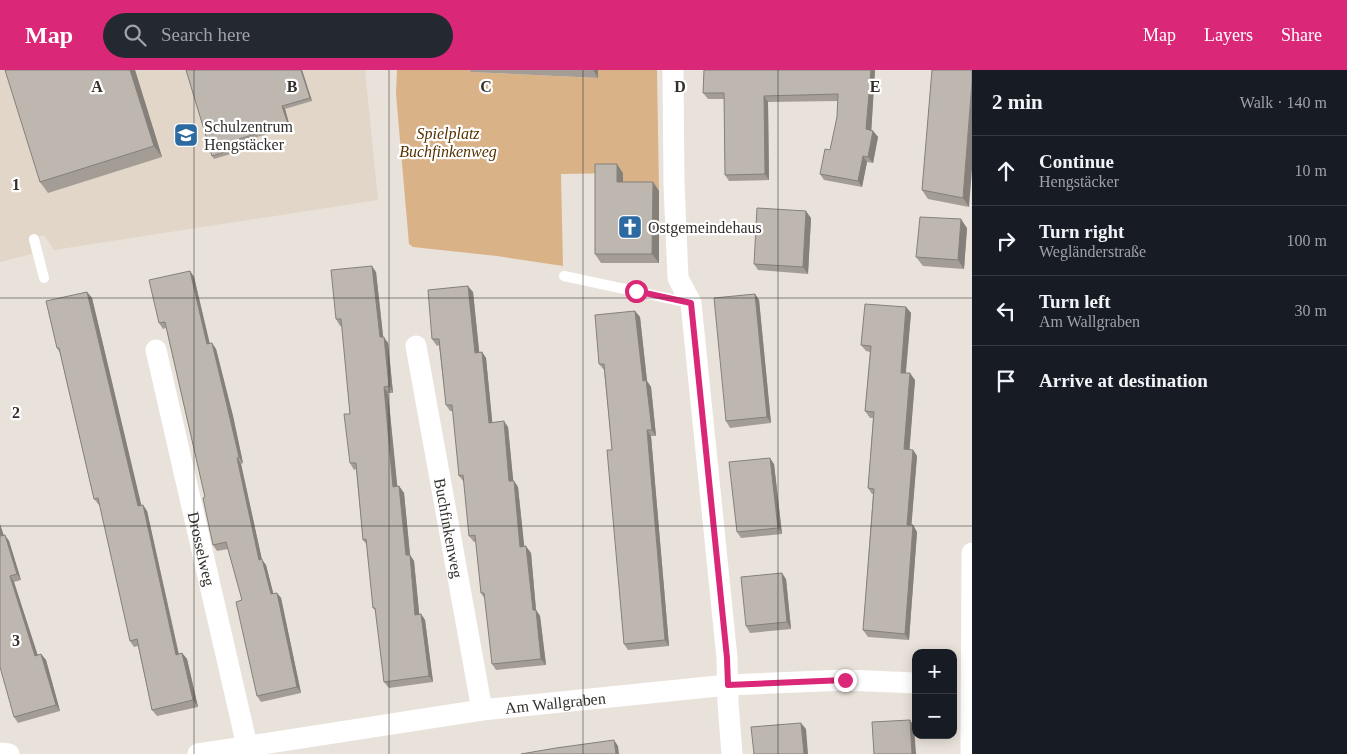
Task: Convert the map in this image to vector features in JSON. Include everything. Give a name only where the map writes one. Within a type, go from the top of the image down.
[{"type":"street","points":[[673,70],[674,184],[678,278],[691,303],[727,658],[732,754]]},
{"type":"street","name":"Buchfinkenweg","points":[[416,346],[482,710]]},
{"type":"street","name":"Drosselweg","points":[[156,350],[247,746]]},
{"type":"street","points":[[971,754],[965,686],[972,553]]},
{"type":"street","name":"Am Wallgraben","points":[[198,754],[482,710],[728,685],[845,680],[912,683]]},
{"type":"street","points":[[0,753],[9,754]]},
{"type":"lane","points":[[34,239],[44,278]]},
{"type":"lane","points":[[564,276],[691,303]]},
{"type":"shaded area","name":"Schulzentrum Hengstäcker","points":[[0,70],[365,70],[378,200],[54,250],[44,235],[29,241],[32,254],[0,262]]},
{"type":"green space","name":"Spielplatz Buchfinkenweg","points":[[397,70],[471,70],[472,72],[598,78],[598,70],[657,70],[659,191],[623,191],[623,173],[561,174],[563,266],[497,256],[413,247],[409,244],[396,94]]},
{"type":"building","points":[[5,70],[130,70],[154,146],[40,182]]},
{"type":"building","points":[[186,70],[301,70],[310,98],[282,106],[288,124],[239,139],[241,147],[212,156]]},
{"type":"building","points":[[704,70],[871,70],[866,129],[873,131],[868,157],[863,156],[858,181],[820,174],[825,149],[830,150],[837,117],[838,94],[764,96],[765,174],[725,175],[724,93],[703,93]]},
{"type":"building","points":[[932,70],[972,70],[963,198],[922,190]]},
{"type":"building","name":"Ostgemeindehaus","points":[[595,164],[617,164],[617,182],[653,182],[652,254],[595,254]]},
{"type":"building","points":[[757,208],[806,211],[803,267],[754,264]]},
{"type":"building","points":[[920,217],[961,219],[958,260],[916,257]]},
{"type":"building","points":[[372,266],[380,337],[384,337],[389,386],[384,387],[393,487],[399,486],[406,555],[410,555],[415,615],[421,614],[429,676],[384,682],[375,608],[373,608],[366,539],[363,540],[356,463],[350,463],[344,414],[350,414],[341,319],[336,319],[331,270]]},
{"type":"building","points":[[190,271],[207,344],[212,343],[228,410],[259,560],[262,559],[271,594],[277,593],[297,687],[257,696],[236,602],[242,600],[226,542],[213,545],[203,498],[205,497],[165,322],[159,323],[149,280]]},
{"type":"building","points":[[468,286],[475,353],[482,352],[489,423],[504,421],[509,481],[514,481],[520,547],[526,546],[541,659],[492,664],[484,593],[481,593],[475,535],[469,536],[463,475],[459,476],[452,405],[446,405],[439,339],[432,339],[428,290]]},
{"type":"building","points":[[87,292],[138,506],[143,505],[176,655],[182,653],[193,700],[152,710],[137,639],[130,641],[98,498],[94,499],[59,348],[57,348],[46,301]]},
{"type":"building","points":[[755,294],[767,417],[726,421],[714,298]]},
{"type":"building","points":[[865,304],[906,307],[901,373],[910,373],[904,449],[913,450],[907,525],[913,525],[905,634],[863,630],[874,489],[868,488],[874,412],[865,411],[871,346],[861,345]]},
{"type":"building","points":[[635,311],[643,381],[646,380],[652,430],[647,430],[665,640],[624,644],[607,450],[612,450],[604,364],[599,364],[595,315]]},
{"type":"building","points":[[770,458],[778,528],[737,532],[729,462]]},
{"type":"building","points":[[0,532],[1,536],[5,535],[17,574],[10,576],[35,656],[41,654],[56,705],[14,717],[0,667]]},
{"type":"building","points":[[782,573],[787,622],[746,626],[741,577]]},
{"type":"building","points":[[910,720],[912,754],[874,754],[872,722]]},
{"type":"building","points":[[801,723],[804,754],[754,754],[751,727]]},
{"type":"building","points":[[614,740],[616,754],[521,754],[556,748]]},
{"type":"place","name":"Schulzentrum Hengstäcker","points":[[186,135]]},
{"type":"place","name":"Ostgemeindehaus","points":[[630,227]]},
{"type":"route","points":[[636,291],[691,303],[727,658],[728,685],[845,680]]}]
